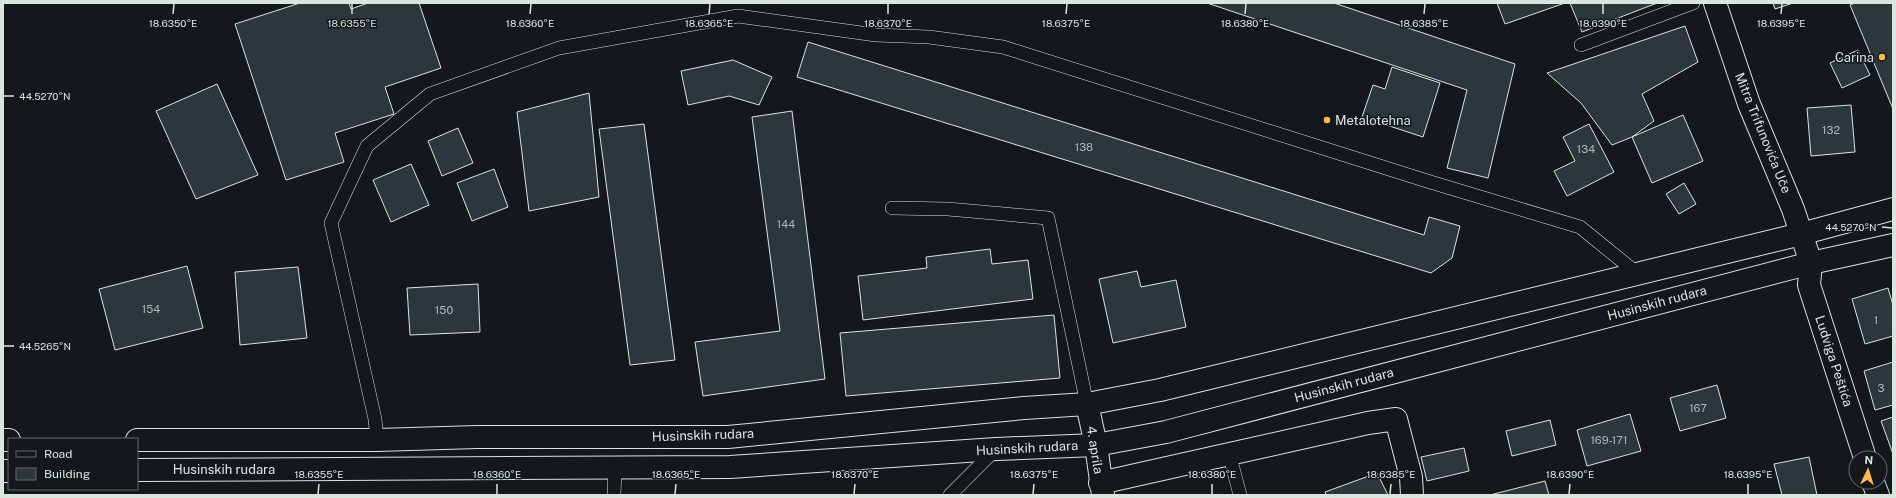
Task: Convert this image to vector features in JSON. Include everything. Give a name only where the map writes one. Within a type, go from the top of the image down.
[{"type":"main road","name":"Mitra Trifunovića Uče","points":[[1715,3],[1749,104],[1793,209],[1811,263]]},
{"type":"main road","name":"Husinskih rudara","points":[[138,440],[377,440],[478,437],[728,437],[1024,408],[1087,404],[1168,388],[1801,234],[1893,209]]},
{"type":"main road","name":"Husinskih rudara","points":[[138,470],[730,467],[996,449],[1096,445],[1166,432],[1811,263],[1893,245]]},
{"type":"main road","name":"Ludviga Peštića","points":[[1811,263],[1809,286],[1862,450]]},
{"type":"main road","name":"4. aprila","points":[[1087,404],[1096,445],[1101,489]]},
{"type":"main road","points":[[1101,489],[1229,453],[1368,422],[1396,419],[1412,477],[1412,495]]},
{"type":"lane","points":[[1581,45],[1693,3]]},
{"type":"lane","points":[[377,440],[375,420],[331,223],[367,146],[430,94],[559,48],[738,16],[876,35],[929,36],[1003,47],[1427,181],[1580,227],[1638,274]]},
{"type":"lane","points":[[892,208],[948,209],[1048,218],[1087,404]]},
{"type":"lane","points":[[950,495],[996,449]]},
{"type":"lane","points":[[1229,453],[1240,495]]},
{"type":"lane","points":[[614,495],[616,467]]},
{"type":"building","points":[[300,3],[349,3],[351,9],[368,3],[419,3],[441,68],[385,87],[394,114],[335,133],[344,162],[286,180],[235,24]]},
{"type":"building","points":[[1207,3],[1334,3],[1515,64],[1488,178],[1447,168],[1467,90]]},
{"type":"building","points":[[1497,3],[1565,3],[1505,24]]},
{"type":"building","points":[[1570,3],[1657,3],[1582,32]]},
{"type":"building","points":[[1773,3],[1793,3],[1775,9]]},
{"type":"building","name":"Carina","points":[[1855,3],[1893,3],[1893,109],[1850,5]]},
{"type":"building","points":[[1685,26],[1698,62],[1642,94],[1654,121],[1632,137],[1612,145],[1581,103],[1547,73]]},
{"type":"building","points":[[808,42],[1424,235],[1429,217],[1460,226],[1452,258],[1431,273],[797,77]]},
{"type":"building","points":[[1858,50],[1870,75],[1842,88],[1830,63]]},
{"type":"building","points":[[733,60],[772,77],[759,105],[729,96],[688,105],[681,71]]},
{"type":"building","points":[[1392,67],[1440,83],[1423,137],[1362,117],[1373,85],[1385,89]]},
{"type":"building","points":[[217,84],[258,175],[196,199],[156,111]]},
{"type":"building","points":[[589,93],[599,197],[529,211],[517,112]]},
{"type":"building","points":[[1851,105],[1855,152],[1811,156],[1807,108]]},
{"type":"building","points":[[792,111],[825,379],[703,396],[695,342],[780,331],[752,117]]},
{"type":"building","points":[[1683,115],[1703,161],[1652,183],[1632,137]]},
{"type":"building","points":[[644,124],[675,360],[630,365],[599,129]]},
{"type":"building","points":[[1589,124],[1614,172],[1567,196],[1554,171],[1575,161],[1563,137]]},
{"type":"building","points":[[458,128],[473,163],[442,176],[428,141]]},
{"type":"building","points":[[411,164],[429,205],[391,222],[373,180]]},
{"type":"building","points":[[494,169],[508,207],[472,221],[457,183]]},
{"type":"building","points":[[1684,183],[1696,204],[1679,214],[1666,194]]},
{"type":"building","points":[[990,249],[992,264],[1028,260],[1033,299],[863,320],[858,276],[927,268],[926,257]]},
{"type":"building","points":[[187,266],[203,328],[115,350],[99,289]]},
{"type":"building","points":[[298,267],[307,338],[240,345],[235,272]]},
{"type":"building","points":[[1137,271],[1141,287],[1176,280],[1186,327],[1113,343],[1099,279]]},
{"type":"building","points":[[478,284],[480,332],[410,335],[407,288]]},
{"type":"building","points":[[1888,288],[1893,305],[1893,336],[1865,344],[1852,299]]},
{"type":"building","points":[[1054,315],[1060,378],[846,396],[840,333]]},
{"type":"building","points":[[1893,362],[1893,405],[1875,410],[1864,371]]},
{"type":"building","points":[[1717,385],[1726,418],[1680,431],[1670,398]]},
{"type":"building","points":[[1630,414],[1641,451],[1587,466],[1577,430]]},
{"type":"building","points":[[1893,417],[1893,454],[1881,421]]},
{"type":"building","points":[[1550,420],[1556,445],[1512,456],[1506,431]]},
{"type":"building","points":[[1464,448],[1469,471],[1427,481],[1421,457]]},
{"type":"building","points":[[1809,457],[1817,495],[1782,495],[1774,464]]},
{"type":"building","points":[[1377,473],[1388,495],[1326,495],[1325,492]]},
{"type":"building","points":[[1545,481],[1549,495],[1490,495]]},
{"type":"place","name":"Carina","points":[[1882,57]]},
{"type":"place","name":"Metalotehna","points":[[1327,120]]}]
